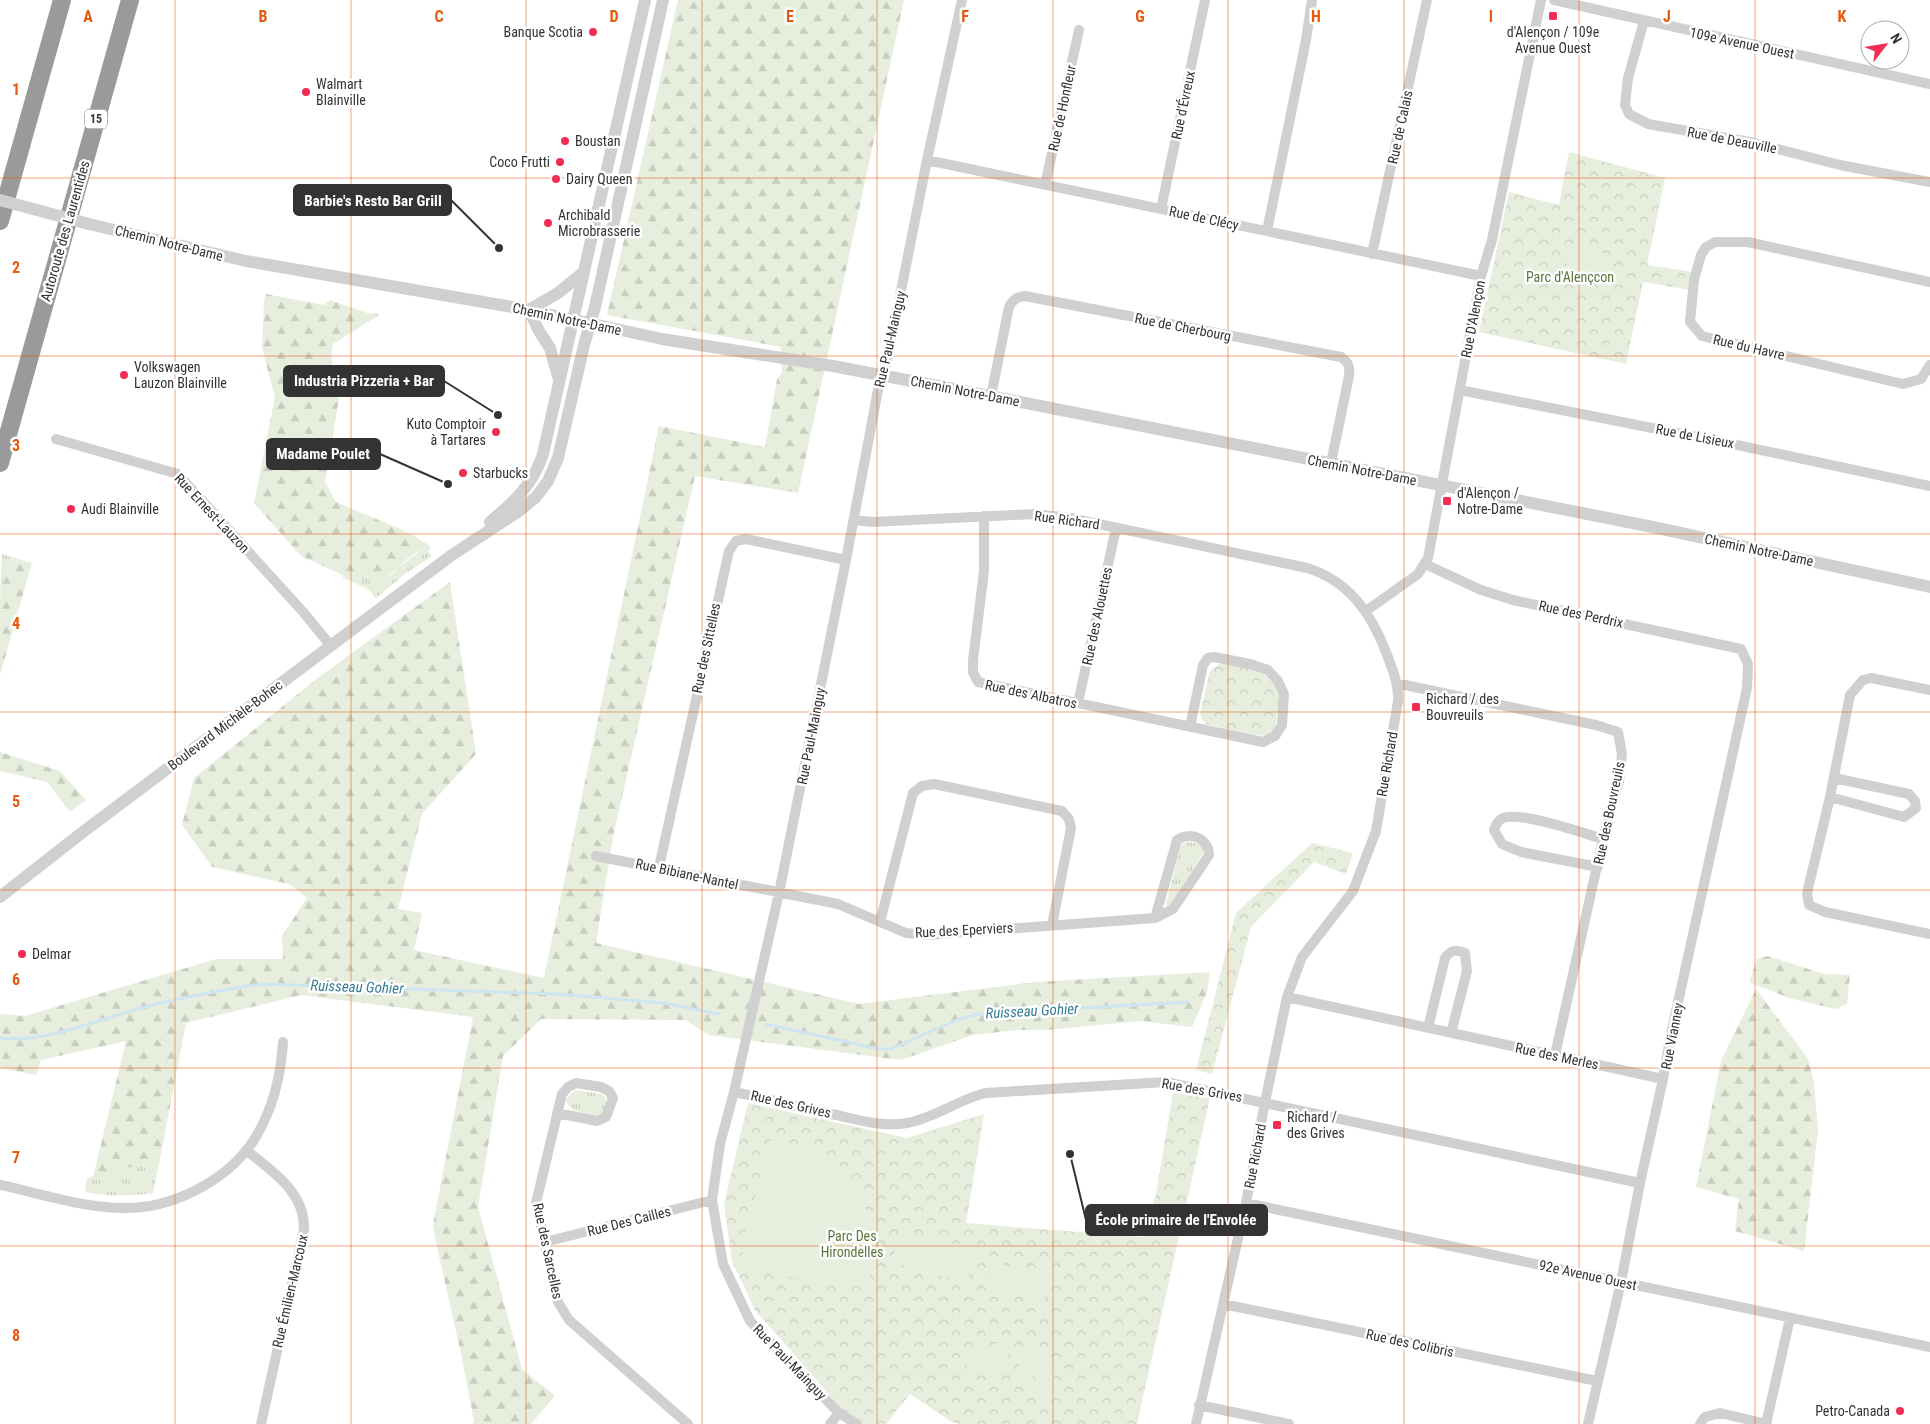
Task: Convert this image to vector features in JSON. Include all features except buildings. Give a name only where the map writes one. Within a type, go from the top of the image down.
[{"type":"highway","points":[[0,221],[62,0]]},
{"type":"highway","name":"Autoroute des Laurentides","points":[[0,463],[130,0]]},
{"type":"street","name":"Boulevard Michèle-Bohec","points":[[452,555],[526,489],[533,478],[545,447],[645,0]]},
{"type":"street","name":"Boulevard Michèle-Bohec","points":[[0,897],[452,555],[528,504],[548,481],[562,445],[664,0]]},
{"type":"street","name":"Rue Paul-Mainguy","points":[[857,1424],[839,1412],[750,1320],[724,1264],[712,1200],[720,1144],[734,1092],[779,893],[882,376],[962,0]]},
{"type":"street","name":"Rue d'Évreux","points":[[1161,209],[1205,0]]},
{"type":"street","points":[[1266,231],[1306,40],[1312,0]]},
{"type":"street","name":"Rue de Calais","points":[[1372,254],[1427,0]]},
{"type":"street","name":"Rue D'Alençon","points":[[1366,611],[1413,578],[1425,564],[1431,548],[1481,276],[1492,240],[1541,0]]},
{"type":"street","name":"109e Avenue Ouest","points":[[1554,0],[1930,84]]},
{"type":"street","name":"Rue de Deauville","points":[[1644,21],[1628,78],[1625,104],[1629,114],[1648,124],[1750,142],[1840,166],[1930,182]]},
{"type":"street","name":"Rue de Honfleur","points":[[1045,185],[1079,30]]},
{"type":"street","name":"Rue de Clécy","points":[[927,160],[1481,276]]},
{"type":"street","name":"Chemin Notre-Dame","points":[[0,200],[89,224],[254,263],[529,310],[678,341],[991,396],[1653,527],[1930,586]]},
{"type":"street","name":"Rue du Havre","points":[[1930,282],[1748,242],[1715,242],[1706,247],[1701,255],[1694,280],[1690,322],[1702,336],[1903,384],[1921,379],[1930,365]]},
{"type":"street","points":[[560,383],[550,348],[529,310],[558,293],[584,272]]},
{"type":"street","name":"Rue de Cherbourg","points":[[991,396],[1009,308],[1012,301],[1018,297],[1025,296],[1341,358],[1347,362],[1350,368],[1331,463]]},
{"type":"street","name":"Rue de Lisieux","points":[[1460,390],[1718,441],[1930,486]]},
{"type":"street","name":"Rue Ernest-Lauzon","points":[[56,440],[178,474],[331,646]]},
{"type":"street","name":"Rue Richard","points":[[854,520],[873,522],[1034,514],[1070,518],[1307,568],[1325,575],[1342,586],[1359,601],[1384,646],[1397,685],[1397,708],[1376,831],[1353,891],[1302,956],[1288,997],[1265,1102],[1246,1203],[1196,1424]]},
{"type":"street","name":"Rue des Albatros","points":[[984,516],[984,571],[973,660],[973,672],[978,682],[1190,727],[1263,742],[1275,736],[1282,725],[1284,694],[1278,681],[1268,670],[1250,664],[1214,657],[1208,658],[1203,665],[1190,727]]},
{"type":"street","name":"Rue des Alouettes","points":[[1078,703],[1116,528]]},
{"type":"street","name":"Rue des Sittelles","points":[[659,867],[729,551],[736,541],[746,539],[846,560]]},
{"type":"street","name":"Rue des Perdrix","points":[[1425,564],[1481,590],[1513,600],[1741,649]]},
{"type":"street","name":"Rue Vianney","points":[[1588,1424],[1621,1282],[1670,1039],[1747,688],[1748,664],[1741,649]]},
{"type":"street","points":[[1930,690],[1871,678],[1862,680],[1850,695],[1830,797],[1807,893],[1809,905],[1825,912],[1930,934]]},
{"type":"street","name":"Rue des Bouvreuils","points":[[1397,685],[1405,685],[1596,725],[1618,732],[1622,754],[1619,782],[1603,839],[1555,1055]]},
{"type":"street","points":[[1830,797],[1904,817],[1916,808],[1915,801],[1910,794],[1834,778]]},
{"type":"street","points":[[880,922],[913,793],[922,786],[934,784],[1062,811],[1069,819],[1071,828],[1052,925]]},
{"type":"street","points":[[1598,867],[1521,852],[1502,844],[1494,830],[1497,822],[1504,817],[1528,818],[1603,839]]},
{"type":"street","points":[[1186,836],[1202,840],[1209,848],[1209,855],[1173,909],[1156,918],[1177,840],[1186,836]]},
{"type":"street","name":"Rue Bibiane-Nantel","points":[[596,856],[659,867],[779,893]]},
{"type":"street","name":"Rue des Eperviers","points":[[779,893],[838,904],[906,933],[926,935],[1156,918]]},
{"type":"street","points":[[1428,1028],[1444,958],[1450,951],[1458,950],[1464,953],[1467,971],[1451,1033]]},
{"type":"street","name":"Rue des Merles","points":[[1288,997],[1663,1079]]},
{"type":"street","points":[[0,1185],[92,1205],[119,1208],[140,1207],[165,1202],[195,1190],[217,1176],[246,1150],[258,1132],[272,1101],[281,1066],[284,1042]]},
{"type":"street","name":"Rue des Grives","points":[[734,1092],[862,1121],[889,1124],[906,1123],[929,1116],[968,1097],[985,1093],[1166,1082],[1640,1183]]},
{"type":"street","name":"Rue des Sarcelles","points":[[558,1113],[597,1121],[606,1117],[613,1098],[609,1091],[601,1087],[576,1083],[568,1087],[562,1094],[536,1202],[558,1302],[569,1320],[688,1424]]},
{"type":"street","name":"Rue Émilien-Marcoux","points":[[246,1150],[292,1191],[301,1205],[304,1220],[304,1229],[261,1424]]},
{"type":"street","name":"Rue Des Cailles","points":[[545,1242],[712,1200]]},
{"type":"street","name":"92e Avenue Ouest","points":[[1246,1203],[1930,1348]]},
{"type":"street","name":"Rue des Colibris","points":[[1223,1304],[1597,1381]]},
{"type":"street","points":[[1700,1424],[1705,1416],[1720,1413],[1767,1424],[1790,1318]]},
{"type":"street","points":[[1199,1405],[1289,1424]]},
{"type":"street","points":[[830,1424],[839,1412]]},
{"type":"green space","points":[[678,0],[904,0],[798,493],[695,476],[613,837],[596,943],[859,1004],[1035,982],[1210,972],[1207,992],[1192,1027],[1139,1021],[1048,1030],[1017,1030],[973,1035],[901,1060],[709,1035],[685,1020],[541,1019],[503,1056],[478,1207],[522,1369],[555,1396],[531,1424],[472,1424],[474,1421],[460,1349],[433,1224],[473,1017],[301,995],[186,1023],[160,1159],[93,1177],[126,1041],[41,1060],[36,1075],[0,1068],[0,1014],[25,1016],[216,959],[283,959],[282,936],[307,898],[289,884],[212,867],[182,825],[194,778],[319,677],[450,582],[476,754],[422,814],[398,909],[422,913],[414,950],[544,978],[659,426],[765,447],[777,379],[782,373],[781,347],[607,315]]},
{"type":"green space","name":"Parc d'Alençcon","points":[[1569,152],[1665,178],[1647,265],[1693,272],[1690,290],[1643,282],[1626,364],[1479,332],[1509,192],[1559,205]]},
{"type":"green space","points":[[1569,248],[1609,254],[1605,277],[1565,271]]},
{"type":"green space","points":[[266,294],[324,305],[330,300],[370,314],[376,313],[379,315],[333,344],[331,358],[340,392],[325,482],[336,502],[407,532],[429,545],[405,560],[390,575],[380,581],[372,582],[367,576],[355,583],[343,578],[343,575],[301,556],[254,503],[275,397],[262,348]]},
{"type":"green space","points":[[429,545],[430,549],[428,551],[431,555],[427,560],[406,573],[375,599],[371,591],[355,583],[367,576],[378,581],[393,574],[398,567]]},
{"type":"green space","points":[[2,554],[32,563],[10,559],[0,599]]},
{"type":"green space","points":[[10,559],[32,563],[0,675],[0,599]]},
{"type":"green space","points":[[1219,664],[1246,667],[1254,670],[1269,678],[1275,685],[1280,695],[1280,701],[1275,727],[1270,734],[1256,735],[1206,724],[1202,719],[1200,714],[1210,671]]},
{"type":"green space","points":[[0,752],[60,771],[86,800],[70,812],[47,782],[0,771]]},
{"type":"green space","points":[[1183,843],[1200,844],[1205,850],[1170,906],[1167,906],[1180,847]]},
{"type":"green space","points":[[1312,843],[1353,853],[1346,874],[1314,862],[1251,927],[1212,1074],[1196,1070],[1236,913]]},
{"type":"green space","points":[[1768,956],[1824,974],[1850,975],[1847,1004],[1835,1009],[1789,998],[1749,982],[1757,959]]},
{"type":"green space","points":[[1756,989],[1808,1059],[1814,1083],[1818,1131],[1804,1251],[1735,1231],[1739,1199],[1696,1187],[1721,1061]]},
{"type":"green space","points":[[575,1090],[602,1094],[606,1100],[605,1112],[599,1116],[574,1110],[566,1099]]},
{"type":"green space","name":"Parc Des Hirondelles","points":[[1173,1093],[1210,1098],[1137,1424],[960,1424],[952,1422],[910,1394],[886,1424],[858,1424],[841,1408],[755,1310],[732,1261],[724,1204],[748,1103],[907,1138],[984,1114],[966,1223],[1142,1237],[1156,1194]]},
{"type":"green space","points":[[771,1139],[786,1142],[815,1153],[829,1161],[854,1186],[863,1201],[872,1235],[872,1270],[868,1287],[756,1272],[741,1250]]},
{"type":"green space","points":[[160,1159],[153,1193],[119,1196],[85,1192],[87,1178]]},
{"type":"green space","points":[[901,1230],[976,1250],[967,1283],[892,1262]]},
{"type":"green space","points":[[994,1262],[1050,1275],[1044,1302],[987,1289]]},
{"type":"green space","points":[[974,1338],[990,1342],[981,1375],[966,1371]]},
{"type":"green space","points":[[994,1343],[1010,1347],[1001,1381],[986,1377]]},
{"type":"green space","points":[[1023,1351],[1038,1355],[1030,1388],[1014,1384]]},
{"type":"green space","points":[[1043,1356],[1058,1360],[1050,1393],[1034,1389]]},
{"type":"waterway","name":"Ruisseau Gohier","points":[[0,1038],[18,1039],[54,1034],[156,1004],[264,984],[557,994],[663,1003],[719,1014]]},
{"type":"waterway","name":"Ruisseau Gohier","points":[[766,1024],[879,1049],[891,1049],[959,1019],[979,1014],[1188,1002]]},
{"type":"place","name":"d'Alençon / 109e Avenue Ouest","points":[[1553,16]]},
{"type":"place","name":"Banque Scotia","points":[[593,32]]},
{"type":"place","name":"Walmart Blainville","points":[[306,92]]},
{"type":"place","name":"Boustan","points":[[565,141]]},
{"type":"place","name":"Coco Frutti","points":[[560,162]]},
{"type":"place","name":"Dairy Queen","points":[[556,179]]},
{"type":"place","name":"Archibald Microbrasserie","points":[[548,223]]},
{"type":"place","name":"Barbie's Resto Bar Grill","points":[[499,248]]},
{"type":"place","name":"Volkswagen Lauzon Blainville","points":[[124,375]]},
{"type":"place","name":"Industria Pizzeria + Bar","points":[[498,415]]},
{"type":"place","name":"Kuto Comptoir à Tartares","points":[[496,432]]},
{"type":"place","name":"Starbucks","points":[[463,473]]},
{"type":"place","name":"Madame Poulet","points":[[448,484]]},
{"type":"place","name":"d'Alençon / Notre-Dame","points":[[1447,501]]},
{"type":"place","name":"Audi Blainville","points":[[71,509]]},
{"type":"place","name":"Richard / des Bouvreuils","points":[[1416,707]]},
{"type":"place","name":"Delmar","points":[[22,954]]},
{"type":"place","name":"Richard / des Grives","points":[[1277,1125]]},
{"type":"place","name":"École primaire de l'Envolée","points":[[1070,1154]]},
{"type":"place","name":"Petro-Canada","points":[[1900,1411]]}]
